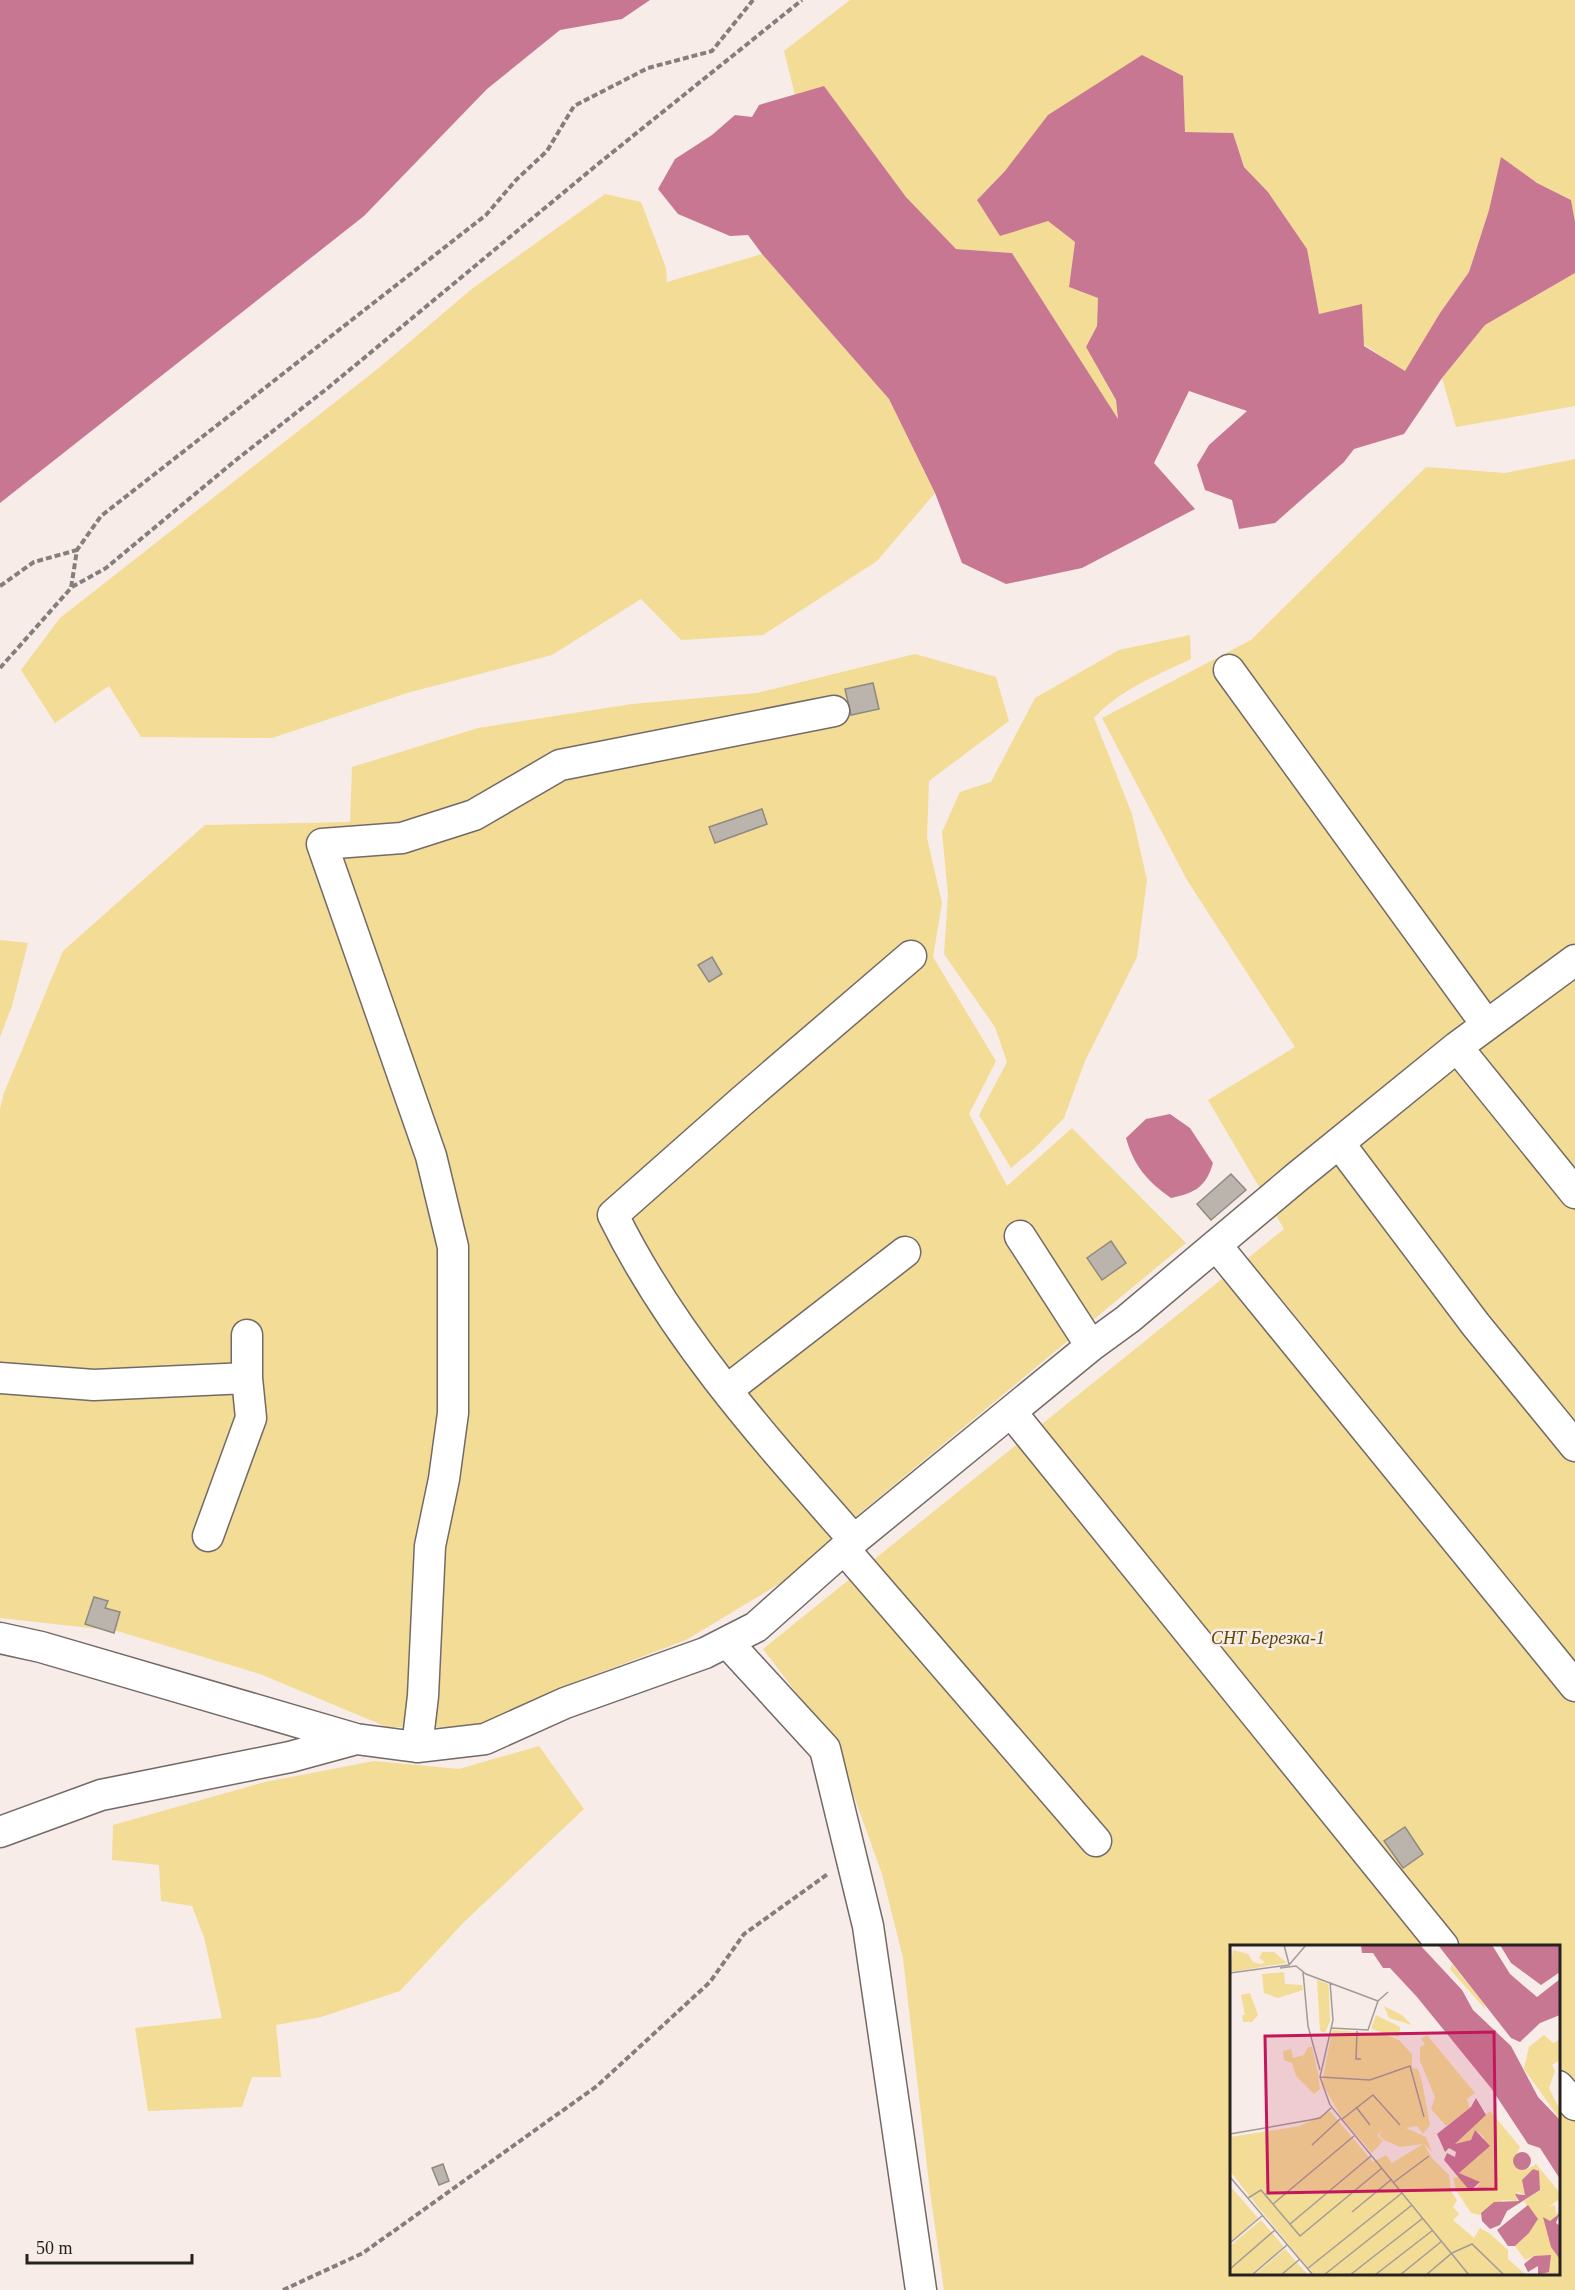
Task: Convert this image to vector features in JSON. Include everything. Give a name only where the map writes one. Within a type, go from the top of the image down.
[{"type":"street","points":[[1229,670],[1486,1024]]},
{"type":"street","points":[[417,1747],[423,1696],[430,1546],[444,1479],[453,1413],[453,1247],[431,1156],[322,844],[402,838],[474,815],[560,765],[834,711]]},
{"type":"street","points":[[911,956],[741,1101],[613,1215],[628,1246],[666,1309],[755,1428],[849,1545],[1096,1841]]},
{"type":"street","points":[[0,1638],[41,1647],[356,1739],[417,1747],[485,1739],[565,1702],[705,1653],[756,1627],[849,1545],[1091,1346],[1128,1319],[1339,1143],[1486,1024],[1575,960]]},
{"type":"street","points":[[1457,1047],[1575,1193]]},
{"type":"street","points":[[1339,1143],[1476,1325],[1575,1446]]},
{"type":"street","points":[[1020,1236],[1091,1346]]},
{"type":"street","points":[[1216,1245],[1575,1686]]},
{"type":"street","points":[[727,1390],[905,1252]]},
{"type":"street","points":[[208,1536],[251,1418],[247,1378],[247,1335]]},
{"type":"street","points":[[0,1378],[94,1385],[247,1378]]},
{"type":"street","points":[[1011,1412],[1441,1945]]},
{"type":"street","points":[[727,1642],[825,1749],[868,1926],[921,2290]]},
{"type":"street","points":[[0,1832],[101,1796],[290,1757],[356,1739]]},
{"type":"street","points":[[1560,2088],[1575,2106]]},
{"type":"path","points":[[72,588],[77,550],[101,516],[486,215],[516,180],[548,151],[574,106],[648,68],[712,51],[753,0]]},
{"type":"path","points":[[0,668],[72,588],[106,568],[598,164],[802,0]]},
{"type":"path","points":[[0,586],[34,562],[77,550]]},
{"type":"path","points":[[283,2290],[363,2253],[597,2086],[710,1982],[744,1934],[852,1857]]},
{"type":"green space","points":[[850,0],[1575,0],[1575,222],[1571,200],[1537,183],[1501,158],[1489,210],[1469,272],[1440,313],[1405,372],[1319,314],[1306,249],[1268,192],[1244,167],[1233,133],[1185,132],[1183,76],[1005,171],[977,200],[1048,221],[1075,242],[1069,287],[1098,298],[1097,326],[1086,347],[1116,400],[1118,420],[1012,253],[956,249],[906,197],[824,86],[795,95],[784,51]]},
{"type":"green space","points":[[605,194],[641,202],[666,268],[667,282],[762,254],[889,399],[935,493],[877,561],[763,635],[681,640],[641,599],[552,655],[407,693],[272,738],[141,737],[109,686],[55,723],[21,670],[60,618],[380,367],[473,288]]},
{"type":"green space","points":[[1575,273],[1575,406],[1456,427],[1442,378],[1485,325]]},
{"type":"green space","name":"СНТ Березка-1","points":[[1575,459],[1575,2290],[944,2290],[930,2192],[903,1958],[882,1874],[835,1743],[763,1649],[1284,1229],[1208,1100],[1295,1047],[1187,880],[1102,718],[1251,640],[1426,467],[1505,473]]},
{"type":"green space","points":[[1190,635],[1191,659],[1127,691],[1094,718],[1132,814],[1147,880],[1137,957],[1085,1061],[1064,1118],[1034,1149],[1011,1168],[979,1115],[1007,1062],[995,1027],[944,954],[948,895],[942,832],[960,792],[991,782],[1035,698],[1119,650]]},
{"type":"green space","points":[[915,654],[996,677],[1009,721],[929,781],[927,838],[942,903],[933,957],[996,1061],[969,1114],[1007,1186],[1072,1128],[1186,1243],[854,1518],[794,1575],[686,1640],[557,1689],[482,1727],[387,1727],[260,1674],[117,1631],[0,1618],[0,1109],[4,1093],[63,951],[205,825],[350,822],[352,767],[478,728],[632,704],[757,693]]},
{"type":"green space","points":[[0,940],[28,943],[12,1006],[0,1037]]},
{"type":"green space","points":[[539,1746],[584,1809],[464,1922],[400,1991],[321,2017],[276,2025],[281,2077],[252,2077],[242,2107],[148,2111],[135,2028],[222,2018],[204,1937],[192,1906],[161,1901],[159,1865],[112,1860],[113,1825],[265,1782],[374,1761],[459,1769]]},
{"type":"shaded area","points":[[0,0],[650,0],[622,19],[560,30],[487,89],[364,216],[0,503]]},
{"type":"shaded area","points":[[1142,55],[1183,76],[1185,132],[1233,133],[1244,167],[1268,192],[1307,249],[1319,314],[1362,304],[1364,346],[1405,371],[1440,313],[1469,272],[1489,210],[1501,157],[1537,183],[1571,200],[1575,222],[1575,273],[1485,325],[1442,378],[1404,434],[1354,449],[1344,462],[1275,523],[1239,529],[1232,500],[1205,490],[1197,465],[1209,445],[1247,411],[1189,391],[1154,463],[1195,509],[1082,568],[1006,584],[962,563],[935,493],[889,399],[748,235],[730,236],[678,214],[658,189],[675,159],[712,135],[735,115],[752,117],[759,105],[824,86],[906,197],[956,249],[1012,253],[1118,419],[1116,400],[1086,347],[1097,326],[1098,298],[1069,287],[1075,242],[1048,221],[1000,236],[977,200],[1005,171],[1048,115]]},
{"type":"shaded area","points":[[1170,1114],[1190,1128],[1213,1163],[1207,1178],[1198,1188],[1187,1194],[1171,1198],[1142,1172],[1126,1138],[1146,1119]]},
{"type":"building","points":[[873,683],[879,709],[851,715],[845,689]]},
{"type":"building","points":[[762,809],[767,824],[715,843],[709,827]]},
{"type":"building","points":[[712,957],[722,974],[709,982],[698,965]]},
{"type":"building","points":[[1231,1174],[1246,1190],[1211,1220],[1197,1204]]},
{"type":"building","points":[[1111,1241],[1126,1263],[1102,1280],[1087,1258]]},
{"type":"building","points":[[94,1597],[108,1601],[105,1608],[120,1612],[114,1633],[85,1624]]},
{"type":"building","points":[[1405,1827],[1423,1854],[1403,1868],[1384,1841]]},
{"type":"building","points":[[443,2164],[449,2181],[439,2185],[432,2168]]}]
